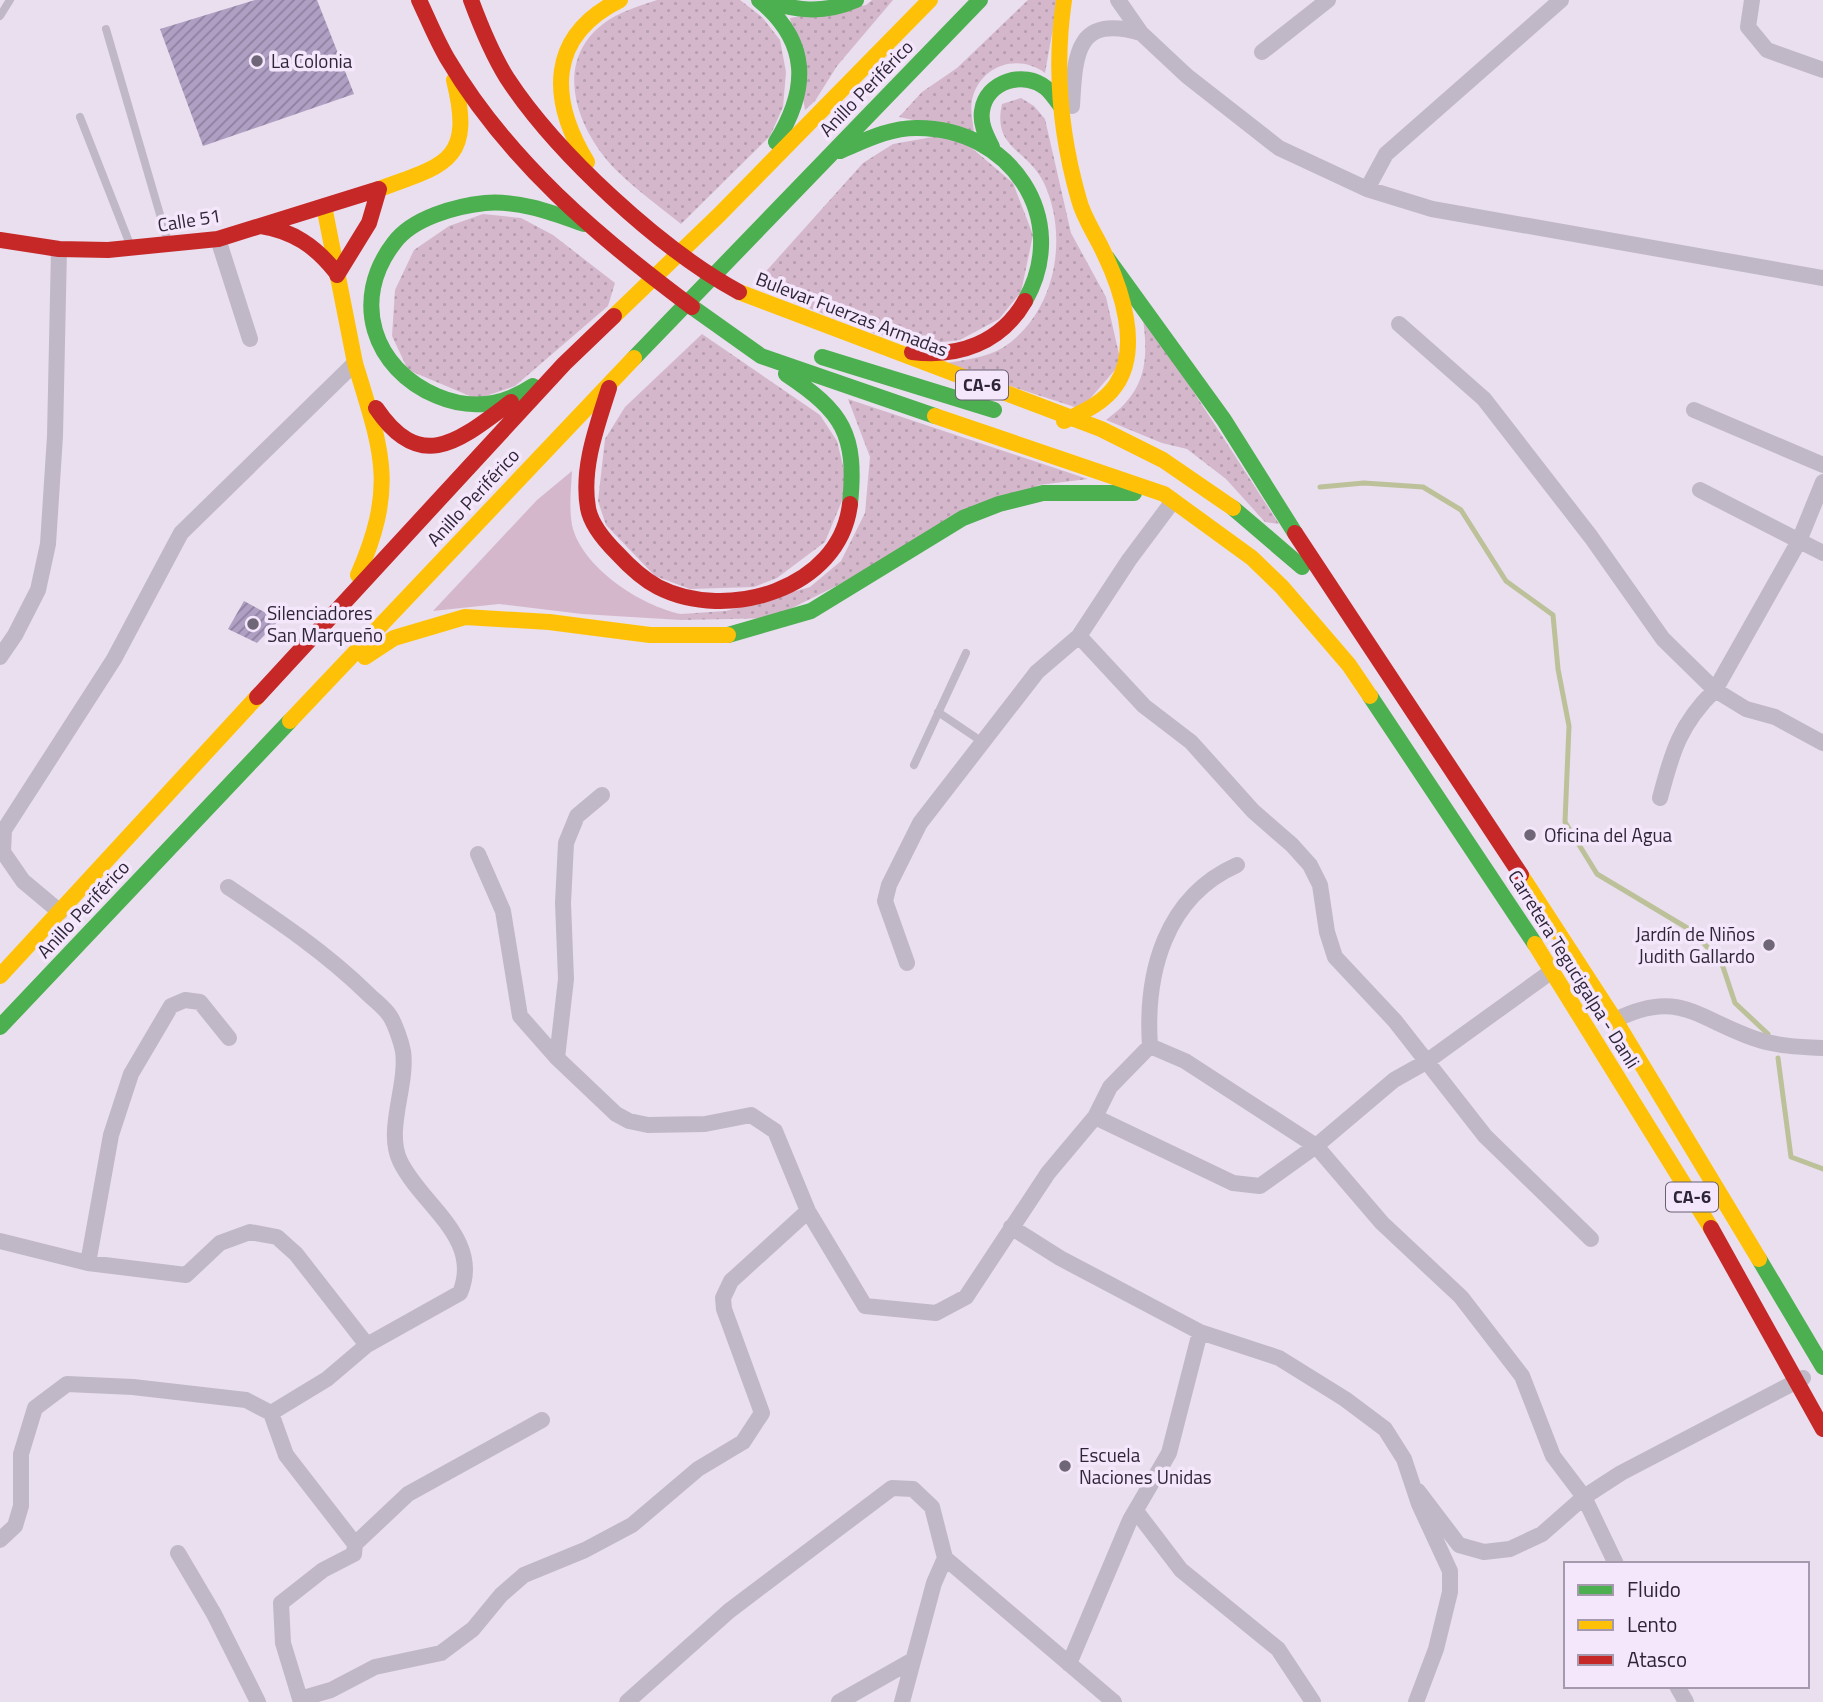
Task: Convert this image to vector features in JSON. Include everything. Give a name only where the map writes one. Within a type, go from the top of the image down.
[{"type":"main road","name":"CA-6","points":[[419,0],[450,67],[510,146],[590,227],[709,320],[761,356],[1169,498]]},
{"type":"main road","name":"Bulevar Fuerzas Armadas","points":[[471,0],[484,39],[511,87],[543,128],[659,241],[737,292],[874,347],[1087,423],[1172,464],[1272,539],[1332,595]]},
{"type":"main road","points":[[617,199],[584,159],[564,111],[561,61],[581,27],[607,6],[620,0]]},
{"type":"main road","points":[[760,0],[803,13],[836,10],[856,0]]},
{"type":"main road","points":[[749,185],[792,117],[801,75],[790,39],[773,10],[760,0]]},
{"type":"main road","name":"Anillo Periférico","points":[[0,976],[564,364],[622,311],[749,185],[930,0]]},
{"type":"main road","name":"Anillo Periférico","points":[[0,1027],[611,382],[980,0]]},
{"type":"main road","points":[[1064,0],[1059,42],[1060,104],[1079,204],[1107,258],[1224,420],[1332,595]]},
{"type":"main road","name":"Calle 51","points":[[0,240],[59,249],[132,249],[218,239],[379,189],[440,167],[455,152],[463,132],[450,67]]},
{"type":"main road","points":[[874,347],[943,355],[978,344],[1003,328],[1022,310],[1035,285],[1043,256],[1043,232],[1038,208],[1029,188],[984,135],[980,121],[985,100],[999,83],[1013,78],[1027,78],[1041,83],[1052,92],[1060,104]]},
{"type":"main road","points":[[831,155],[901,129],[920,127],[964,134],[992,147]]},
{"type":"main road","points":[[337,275],[350,250],[373,218],[379,204],[379,189]]},
{"type":"main road","points":[[514,400],[463,406],[422,393],[393,370],[382,352],[372,310],[373,287],[381,266],[395,240],[416,225],[452,210],[494,203],[543,210],[590,227]]},
{"type":"main road","points":[[324,206],[355,363],[383,459],[386,484],[373,544],[342,606]]},
{"type":"main road","points":[[255,226],[281,229],[304,239],[323,256],[337,275]]},
{"type":"main road","points":[[1032,421],[1061,422],[1097,405],[1114,392],[1125,374],[1129,349],[1127,321],[1107,258]]},
{"type":"main road","points":[[709,320],[771,340]]},
{"type":"main road","points":[[807,352],[1013,417]]},
{"type":"main road","points":[[611,382],[586,467],[588,510],[616,554],[659,588],[719,604],[748,603],[778,593],[806,578],[827,555],[842,530],[853,483],[853,454],[826,403],[761,356]]},
{"type":"main road","points":[[355,363],[388,429],[401,440],[420,446],[455,442],[564,364]]},
{"type":"main road","points":[[325,684],[394,638],[465,617],[549,622],[650,635],[730,635],[811,611],[895,562],[962,518],[999,504],[1044,493],[1089,491],[1169,498]]},
{"type":"main road","name":"Carretera Tegucigalpa - Danli","points":[[1169,498],[1252,558],[1282,587],[1349,665],[1552,971],[1724,1249],[1823,1429]]},
{"type":"main road","name":"Carretera Tegucigalpa - Danli","points":[[1332,595],[1419,718],[1615,1020],[1822,1365]]},
{"type":"street","points":[[1118,0],[1141,33],[1187,76],[1279,148],[1367,189],[1432,209],[1823,278]]},
{"type":"street","points":[[1262,52],[1328,0]]},
{"type":"street","points":[[1752,0],[1748,27],[1767,50],[1823,70]]},
{"type":"street","points":[[1367,189],[1385,154],[1557,1]]},
{"type":"street","points":[[1069,155],[1078,49],[1087,36],[1102,28],[1122,27],[1141,33]]},
{"type":"street","points":[[218,239],[250,339]]},
{"type":"street","points":[[0,657],[15,635],[38,590],[48,544],[55,436],[59,249]]},
{"type":"street","points":[[1399,324],[1484,399],[1591,537],[1663,639],[1715,690],[1746,709],[1775,717],[1823,743]]},
{"type":"street","points":[[60,912],[4,866],[2,828],[114,659],[181,533],[355,363]]},
{"type":"street","points":[[1694,410],[1823,466]]},
{"type":"street","points":[[1660,798],[1673,746],[1695,709],[1715,690],[1799,541],[1823,482]]},
{"type":"street","points":[[1700,490],[1823,553]]},
{"type":"street","points":[[907,963],[885,901],[889,885],[920,823],[1037,672],[1079,636],[1169,498]]},
{"type":"street","points":[[1079,636],[1144,706],[1191,742],[1253,811],[1292,845],[1310,865],[1320,884],[1327,932],[1335,957],[1395,1021],[1485,1136],[1591,1239]]},
{"type":"street","points":[[557,1058],[566,979],[563,904],[566,843],[577,816],[602,795]]},
{"type":"street","points":[[478,854],[503,911],[520,1016],[557,1058],[617,1114],[629,1121],[648,1125],[705,1124],[751,1115],[775,1131],[808,1211],[864,1306],[887,1311],[936,1313],[966,1297],[1048,1173],[1095,1117],[1110,1087],[1150,1046],[1153,976],[1160,948],[1174,919],[1197,889],[1216,874],[1237,865]]},
{"type":"street","points":[[228,887],[297,933],[390,1015],[403,1051],[394,1140],[398,1158],[407,1175],[461,1243],[466,1278],[460,1293],[367,1345],[327,1379],[271,1413]]},
{"type":"street","points":[[1095,1117],[1233,1183],[1250,1187],[1270,1180],[1316,1146],[1394,1080],[1426,1062],[1552,971]]},
{"type":"street","points":[[88,1263],[111,1135],[131,1074],[171,1006],[185,1000],[200,1002],[229,1038]]},
{"type":"street","points":[[1615,1020],[1642,1007],[1678,1006],[1753,1038],[1790,1046],[1823,1048]]},
{"type":"street","points":[[1150,1046],[1185,1060],[1316,1146],[1382,1223],[1461,1297],[1522,1376],[1553,1457],[1584,1497],[1615,1562]]},
{"type":"street","points":[[542,1420],[408,1494],[355,1544],[354,1554],[323,1570],[281,1603],[283,1643],[300,1700],[331,1690],[375,1667],[441,1653],[473,1629],[501,1595],[524,1575],[585,1550],[632,1525],[698,1469],[743,1442],[762,1413],[724,1309],[725,1290],[731,1281],[808,1211]]},
{"type":"street","points":[[1011,1227],[1060,1258],[1200,1332],[1279,1358],[1345,1399],[1385,1429],[1404,1459],[1450,1571],[1450,1592],[1439,1637],[1416,1702]]},
{"type":"street","points":[[0,1241],[88,1263],[186,1275],[220,1243],[250,1232],[277,1237],[296,1254],[367,1345]]},
{"type":"street","points":[[1069,1664],[1136,1511],[1170,1452],[1200,1332]]},
{"type":"street","points":[[1412,1484],[1459,1545],[1484,1552],[1510,1549],[1542,1534],[1584,1497],[1621,1473],[1797,1382],[1822,1365]]},
{"type":"street","points":[[0,1540],[15,1526],[21,1506],[21,1454],[35,1408],[67,1384],[133,1387],[246,1399],[271,1413],[286,1455],[355,1544]]},
{"type":"street","points":[[627,1702],[729,1611],[892,1488],[913,1489],[932,1507],[945,1558],[1115,1702]]},
{"type":"street","points":[[1136,1511],[1181,1570],[1278,1649],[1313,1702]]},
{"type":"street","points":[[178,1553],[214,1614],[258,1702]]},
{"type":"street","points":[[902,1702],[934,1583],[945,1558]]},
{"type":"street","points":[[839,1702],[913,1660]]},
{"type":"lane","points":[[0,16],[10,0]]},
{"type":"lane","points":[[106,29],[169,245]]},
{"type":"lane","points":[[80,117],[132,249]]},
{"type":"lane","points":[[914,765],[965,653]]},
{"type":"lane","points":[[938,712],[981,741]]},
{"type":"shaded area","points":[[657,0],[740,0],[762,17],[780,40],[786,72],[783,107],[770,136],[681,224],[631,184],[601,153],[581,116],[576,96],[574,77],[578,58],[587,40],[615,16]]},
{"type":"shaded area","points":[[872,0],[893,0],[837,66],[815,101],[805,110],[790,18],[866,5]]},
{"type":"shaded area","points":[[1028,0],[1058,0],[1045,73],[1023,64],[1001,66],[991,71],[976,88],[972,100],[974,133],[899,117],[922,92],[957,68]]},
{"type":"shaded area","points":[[1021,98],[1034,106],[1045,119],[1071,233],[1106,297],[1121,363],[1081,409],[942,364],[982,356],[1004,347],[1022,332],[1036,314],[1053,272],[1056,226],[1052,204],[1037,171],[1006,140],[1002,130],[1002,104]]},
{"type":"shaded area","points":[[938,136],[967,144],[1013,183],[1033,235],[1021,292],[999,319],[960,340],[934,343],[875,334],[768,292],[760,278],[863,163],[893,144]]},
{"type":"shaded area","points":[[483,214],[521,218],[553,235],[615,283],[608,306],[515,386],[477,399],[408,370],[392,336],[395,290],[414,250],[449,226]]},
{"type":"shaded area","points":[[1142,312],[1279,524],[1265,522],[1226,479],[1187,449],[1162,443],[1106,420],[1120,409],[1138,385],[1145,359]]},
{"type":"shaded area","points":[[702,334],[820,415],[837,441],[848,486],[825,542],[777,578],[754,587],[690,589],[655,576],[606,525],[598,501],[605,439],[625,407]]},
{"type":"shaded area","points":[[848,399],[1088,479],[1039,485],[772,618],[681,620],[681,614],[726,611],[810,587],[841,561],[865,513],[870,457]]},
{"type":"shaded area","points":[[572,471],[572,525],[587,555],[615,582],[648,603],[681,614],[681,620],[582,614],[499,604],[433,611],[537,500]]},
{"type":"building","name":"La Colonia","points":[[255,0],[317,0],[354,94],[203,146],[160,29]]},
{"type":"building","name":"Silenciadores San Marqueño","points":[[244,601],[279,620],[257,643],[228,629]]},
{"type":"waterway","points":[[1320,487],[1364,483],[1423,487],[1461,510],[1506,581],[1553,615],[1558,669],[1569,726],[1565,822],[1597,874],[1694,932],[1722,964],[1735,1003],[1768,1034]]},
{"type":"waterway","points":[[1778,1058],[1791,1157],[1823,1169]]},
{"type":"traffic: fast","points":[[759,0],[788,32],[799,67],[799,85],[794,103],[776,142]]},
{"type":"traffic: fast","points":[[761,0],[809,9],[832,8],[856,0]]},
{"type":"traffic: fast","points":[[634,358],[980,0]]},
{"type":"traffic: fast","points":[[992,147],[983,125],[982,111],[985,101],[998,86],[1017,79],[1037,83],[1048,90],[1060,105]]},
{"type":"traffic: fast","points":[[840,151],[886,133],[916,128],[950,132],[979,143],[1004,160],[1023,183],[1036,210],[1041,239],[1038,270],[1025,301]]},
{"type":"traffic: fast","points":[[533,386],[498,402],[474,404],[437,396],[415,384],[397,369],[384,351],[375,331],[371,309],[373,287],[381,265],[402,234],[423,220],[448,210],[485,203],[510,203],[536,208],[584,224]]},
{"type":"traffic: fast","points":[[1107,258],[1224,420],[1295,533]]},
{"type":"traffic: fast","points":[[692,307],[761,356],[935,416]]},
{"type":"traffic: fast","points":[[822,357],[994,410]]},
{"type":"traffic: fast","points":[[786,374],[821,400],[842,427],[851,460],[850,504]]},
{"type":"traffic: fast","points":[[728,635],[811,611],[963,518],[999,504],[1043,493],[1134,493]]},
{"type":"traffic: fast","points":[[1233,508],[1302,567]]},
{"type":"traffic: fast","points":[[1370,696],[1535,944]]},
{"type":"traffic: fast","points":[[0,1027],[290,721]]},
{"type":"traffic: fast","points":[[1759,1259],[1823,1367]]},
{"type":"traffic: slow","points":[[587,162],[566,115],[561,93],[562,71],[567,50],[579,32],[596,15],[620,0]]},
{"type":"traffic: slow","points":[[614,316],[719,215],[930,0]]},
{"type":"traffic: slow","points":[[1064,0],[1059,76],[1067,150],[1081,207],[1117,284],[1128,337],[1127,354],[1116,385],[1099,402],[1064,421]]},
{"type":"traffic: slow","points":[[379,189],[422,173],[438,165],[449,155],[457,143],[460,127],[454,80]]},
{"type":"traffic: slow","points":[[324,206],[355,363]]},
{"type":"traffic: slow","points":[[739,292],[1101,429],[1163,460],[1233,508]]},
{"type":"traffic: slow","points":[[290,721],[634,358]]},
{"type":"traffic: slow","points":[[355,363],[378,445],[381,469],[378,516],[358,575]]},
{"type":"traffic: slow","points":[[935,416],[1164,494],[1252,558],[1282,587],[1349,665],[1370,696]]},
{"type":"traffic: slow","points":[[365,657],[394,638],[465,617],[549,622],[650,635],[728,635]]},
{"type":"traffic: slow","points":[[0,976],[257,697]]},
{"type":"traffic: slow","points":[[1521,875],[1615,1020],[1759,1259]]},
{"type":"traffic: slow","points":[[1535,944],[1711,1228]]},
{"type":"traffic: jam","points":[[419,0],[443,51],[471,95],[526,163],[622,253],[692,307]]},
{"type":"traffic: jam","points":[[471,0],[487,40],[507,78],[553,137],[612,197],[644,225],[708,274],[739,292]]},
{"type":"traffic: jam","points":[[0,240],[59,249],[108,250],[218,239],[379,189],[369,223],[337,275]]},
{"type":"traffic: jam","points":[[261,226],[273,228],[302,241],[320,254],[335,271]]},
{"type":"traffic: jam","points":[[912,352],[946,352],[977,344],[1004,328],[1025,301]]},
{"type":"traffic: jam","points":[[257,697],[564,364],[614,316]]},
{"type":"traffic: jam","points":[[609,388],[588,462],[588,508],[595,527],[608,543],[636,572],[658,587],[685,597],[715,601],[746,599],[776,591],[803,577],[825,558],[842,534],[850,504]]},
{"type":"traffic: jam","points":[[376,408],[393,429],[409,441],[425,446],[458,438],[511,402]]},
{"type":"traffic: jam","points":[[1295,533],[1521,875]]},
{"type":"traffic: jam","points":[[1711,1228],[1823,1429]]},
{"type":"place","name":"La Colonia","points":[[257,61]]},
{"type":"place","name":"Silenciadores San Marqueño","points":[[253,624]]},
{"type":"place","name":"Oficina del Agua","points":[[1530,835]]},
{"type":"place","name":"Jardín de Niños Judith Gallardo","points":[[1769,945]]},
{"type":"place","name":"Escuela Naciones Unidas","points":[[1065,1466]]}]
